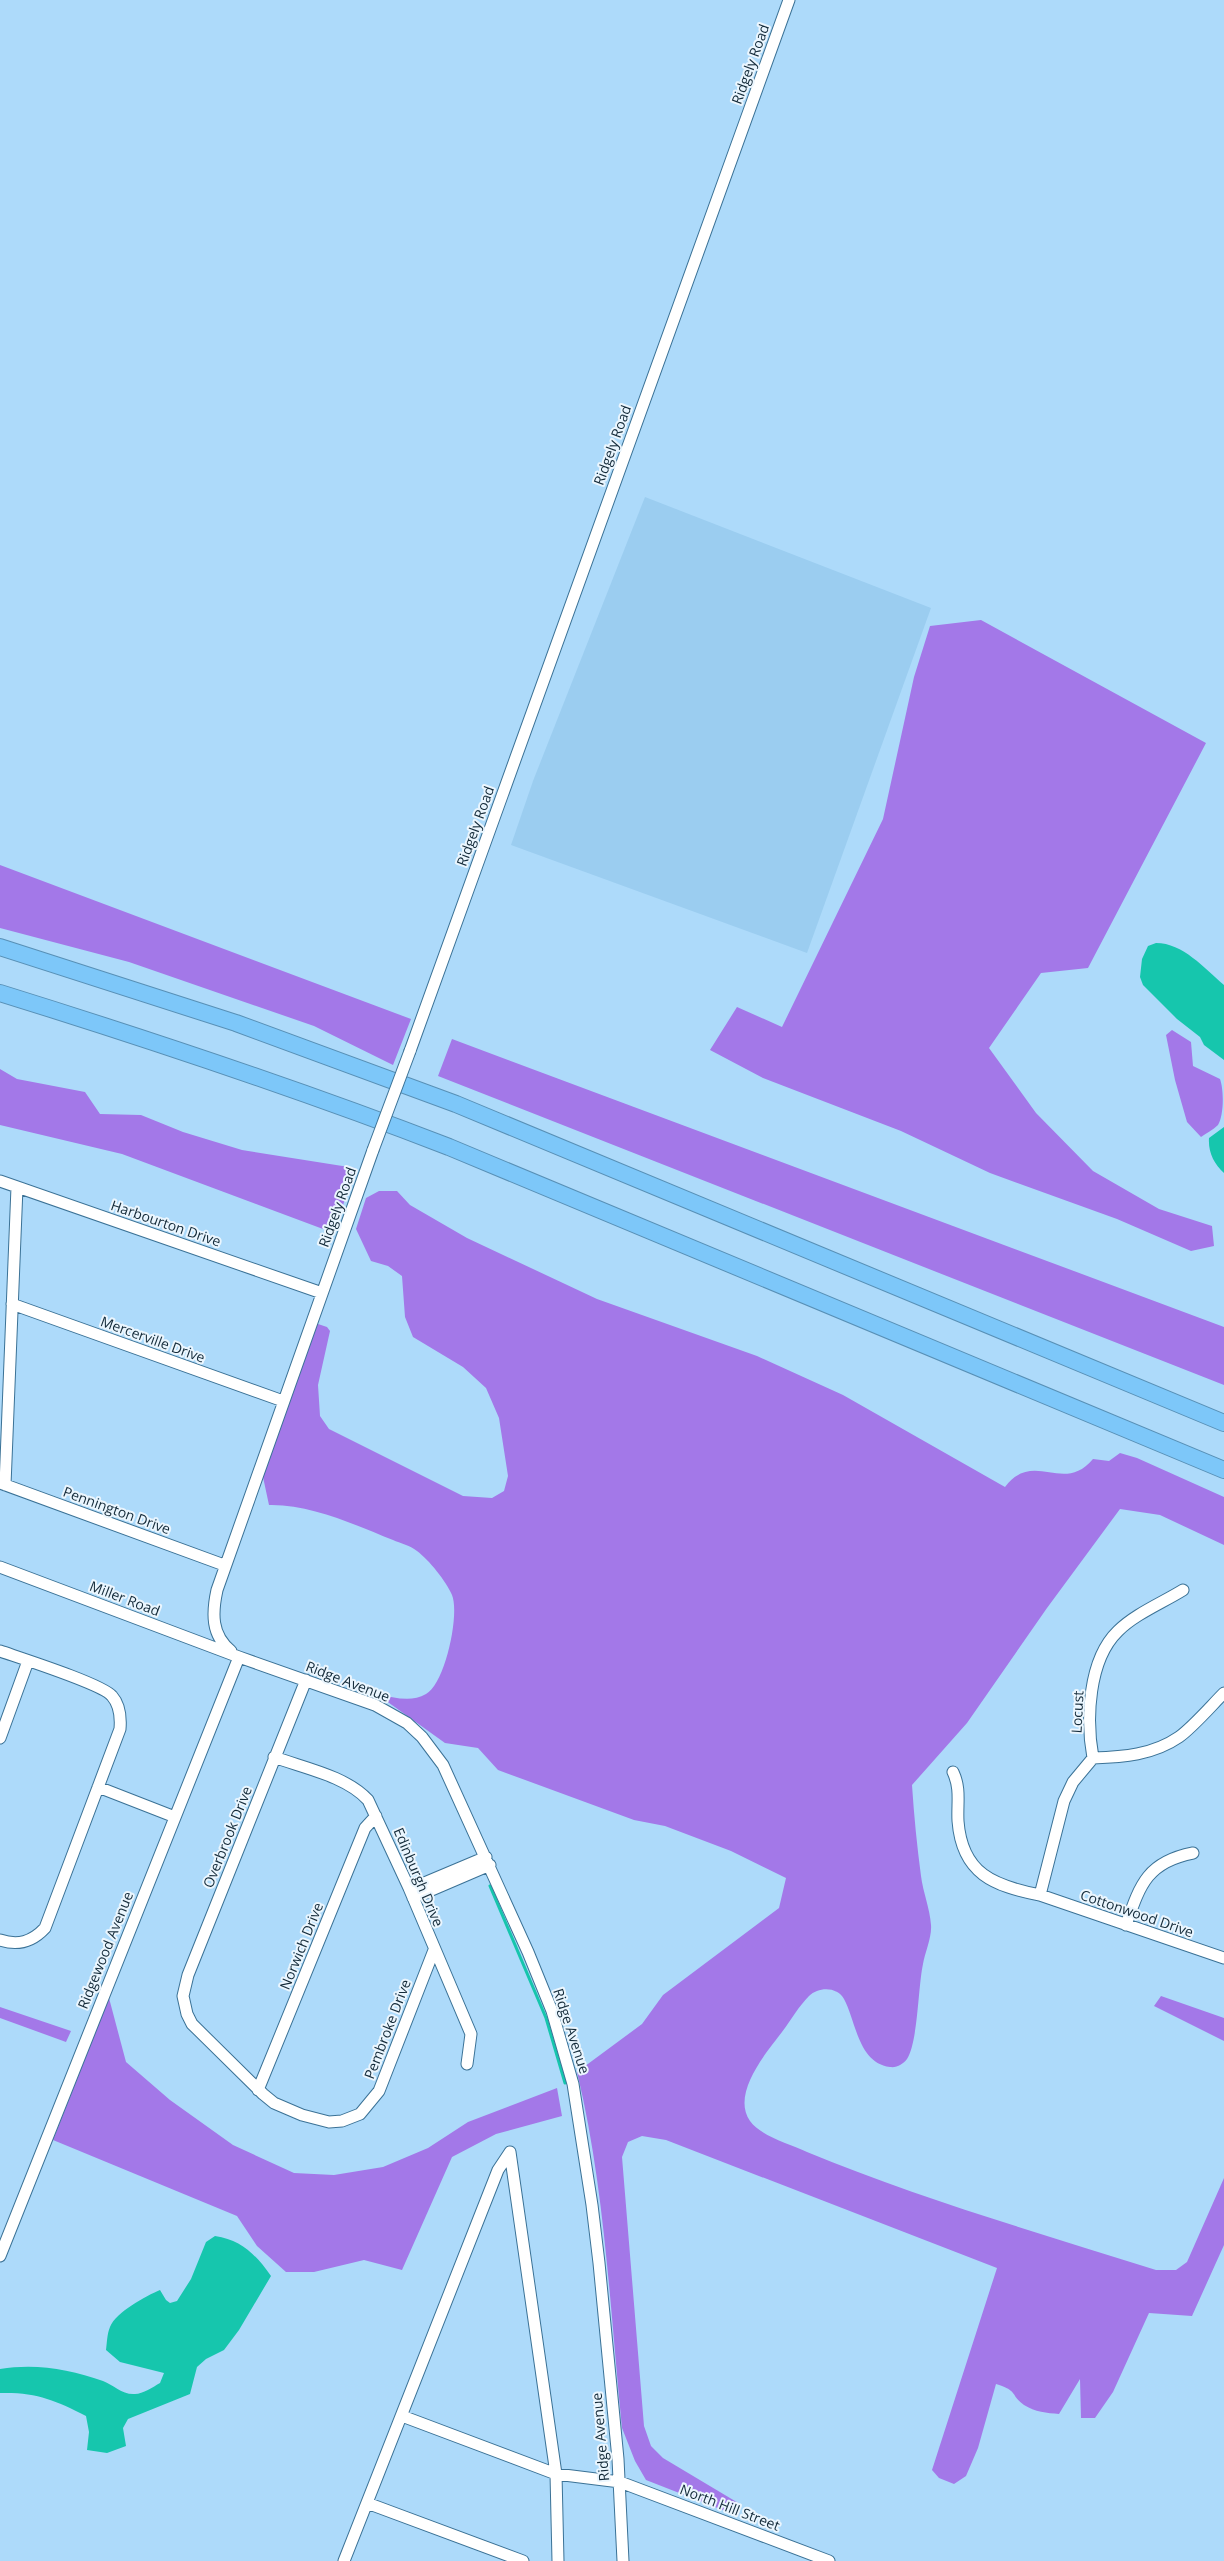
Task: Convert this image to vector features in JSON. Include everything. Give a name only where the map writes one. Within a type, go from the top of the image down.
[{"type":"highway","points":[[0,947],[236,1023],[456,1104],[1224,1423]]},
{"type":"highway","points":[[0,993],[162,1043],[333,1103],[449,1147],[1224,1470]]},
{"type":"street","name":"Ridgely Road","points":[[239,1657],[219,1639],[213,1621],[213,1609],[224,1565],[789,0]]},
{"type":"street","name":"Harbourton Drive","points":[[0,1182],[322,1293]]},
{"type":"street","points":[[3,1484],[17,1187]]},
{"type":"street","name":"Mercerville Drive","points":[[12,1304],[283,1401]]},
{"type":"street","name":"Pennington Drive","points":[[3,1484],[224,1565]]},
{"type":"street","name":"Miller Road","points":[[0,1567],[239,1657]]},
{"type":"street","name":"Locust","points":[[1093,1758],[1088,1730],[1093,1686],[1106,1645],[1118,1630],[1183,1590]]},
{"type":"street","points":[[0,1651],[105,1689],[122,1703],[120,1729],[45,1928],[38,1935],[22,1943],[0,1940]]},
{"type":"street","name":"Ridge Avenue","points":[[239,1657],[306,1680],[392,1714],[422,1737],[444,1765],[488,1861],[552,2011],[573,2084],[592,2205],[620,2482],[623,2561]]},
{"type":"street","name":"Ridgewood Avenue","points":[[0,2256],[239,1657]]},
{"type":"street","points":[[0,1738],[28,1662]]},
{"type":"street","name":"Overbrook Drive","points":[[258,2090],[199,2032],[186,2014],[183,1996],[188,1975],[306,1680]]},
{"type":"street","points":[[1040,1896],[1064,1802],[1073,1782],[1093,1758],[1125,1757],[1151,1751],[1180,1737],[1224,1693]]},
{"type":"street","name":"Edinburgh Drive","points":[[274,1758],[347,1784],[360,1791],[376,1816],[471,2034],[467,2064]]},
{"type":"street","name":"Cottonwood Drive","points":[[953,1772],[958,1783],[958,1820],[961,1838],[972,1866],[984,1877],[1009,1889],[1040,1896],[1224,1958]]},
{"type":"street","points":[[98,1787],[175,1817]]},
{"type":"street","name":"Norwich Drive","points":[[258,2090],[365,1828],[376,1816]]},
{"type":"street","points":[[1126,1925],[1140,1886],[1149,1873],[1176,1856],[1192,1853]]},
{"type":"street","points":[[411,1893],[488,1861]]},
{"type":"street","name":"Pembroke Drive","points":[[258,2090],[274,2103],[317,2120],[342,2121],[360,2114],[379,2091],[434,1950]]},
{"type":"street","points":[[344,2561],[498,2170],[510,2152],[556,2474],[558,2561]]},
{"type":"street","name":"North Hill Street","points":[[402,2416],[556,2474],[620,2482],[829,2561]]},
{"type":"street","points":[[367,2502],[523,2561]]},
{"type":"shaded area","points":[[645,497],[931,608],[807,953],[511,845],[533,781]]},
{"type":"shaded area","points":[[981,620],[1206,743],[1088,968],[1041,973],[989,1048],[1036,1113],[1093,1171],[1159,1209],[1212,1226],[1214,1246],[1191,1251],[1117,1219],[990,1173],[901,1131],[763,1078],[710,1050],[737,1007],[782,1027],[883,819],[914,677],[930,626]]},
{"type":"shaded area","points":[[0,865],[411,1019],[393,1065],[314,1026],[129,962],[0,928]]},
{"type":"shaded area","points":[[1156,943],[1166,944],[1184,952],[1201,964],[1224,985],[1224,1060],[1204,1045],[1200,1037],[1177,1019],[1143,985],[1140,977],[1142,959],[1148,946]]},
{"type":"shaded area","points":[[1172,1030],[1191,1042],[1193,1066],[1220,1079],[1223,1102],[1220,1121],[1216,1127],[1201,1137],[1187,1122],[1175,1080],[1166,1035]]},
{"type":"shaded area","points":[[452,1039],[1224,1327],[1224,1385],[438,1076]]},
{"type":"shaded area","points":[[0,1069],[17,1079],[85,1092],[100,1114],[141,1115],[183,1132],[242,1150],[355,1168],[336,1227],[323,1229],[122,1154],[0,1125]]},
{"type":"shaded area","points":[[1224,1127],[1224,1173],[1212,1157],[1209,1138]]},
{"type":"shaded area","points":[[379,1191],[397,1191],[410,1205],[467,1238],[597,1299],[757,1356],[843,1395],[1005,1487],[1016,1476],[1027,1472],[1071,1473],[1082,1469],[1093,1459],[1109,1461],[1120,1453],[1137,1458],[1224,1497],[1224,1545],[1160,1515],[1120,1509],[1047,1608],[967,1723],[912,1785],[921,1876],[931,1930],[921,1974],[911,2051],[904,2063],[890,2067],[879,2064],[871,2058],[859,2040],[844,1999],[833,1990],[823,1989],[813,1993],[802,2004],[760,2062],[753,2074],[745,2099],[745,2110],[755,2127],[785,2143],[893,2185],[1024,2229],[1156,2270],[1176,2270],[1187,2262],[1224,2178],[1224,2245],[1192,2316],[1149,2313],[1113,2392],[1095,2418],[1081,2418],[1080,2379],[1059,2414],[1032,2409],[1020,2402],[1011,2391],[996,2384],[978,2448],[966,2476],[954,2484],[939,2478],[932,2470],[997,2268],[666,2140],[642,2136],[628,2142],[622,2157],[644,2426],[651,2446],[663,2458],[740,2504],[738,2516],[646,2480],[635,2461],[622,2428],[606,2249],[594,2160],[577,2072],[642,2024],[663,1995],[779,1908],[786,1878],[731,1851],[665,1826],[634,1820],[498,1770],[478,1748],[445,1743],[378,1695],[402,1699],[414,1698],[426,1694],[433,1688],[445,1663],[449,1648],[454,1604],[452,1595],[441,1577],[427,1560],[412,1548],[332,1516],[301,1508],[269,1505],[263,1477],[313,1329],[318,1324],[327,1327],[330,1331],[318,1385],[320,1416],[329,1429],[463,1496],[492,1498],[504,1491],[508,1476],[499,1418],[486,1388],[463,1367],[413,1337],[405,1317],[402,1276],[388,1266],[371,1261],[356,1229],[366,1198]]},
{"type":"shaded area","points":[[1161,1996],[1224,2018],[1224,2041],[1154,2006]]},
{"type":"shaded area","points":[[109,1998],[126,2062],[170,2100],[233,2145],[294,2173],[334,2175],[383,2167],[428,2148],[468,2122],[557,2088],[562,2116],[496,2134],[452,2157],[402,2270],[364,2260],[314,2272],[286,2272],[257,2246],[237,2216],[53,2140]]},
{"type":"shaded area","points":[[0,2007],[71,2031],[66,2042],[0,2018]]},
{"type":"shaded area","points":[[215,2236],[233,2241],[248,2250],[260,2261],[271,2276],[239,2330],[224,2350],[206,2359],[197,2367],[190,2394],[128,2419],[123,2428],[126,2446],[107,2453],[87,2450],[89,2432],[86,2416],[45,2398],[24,2394],[0,2393],[0,2369],[13,2367],[52,2368],[78,2373],[103,2381],[130,2394],[141,2393],[160,2383],[164,2373],[120,2362],[106,2350],[110,2327],[113,2321],[125,2310],[160,2290],[170,2303],[177,2301],[191,2279],[206,2242]]},
{"type":"waterway","points":[[490,1886],[546,2018],[565,2083]]}]
